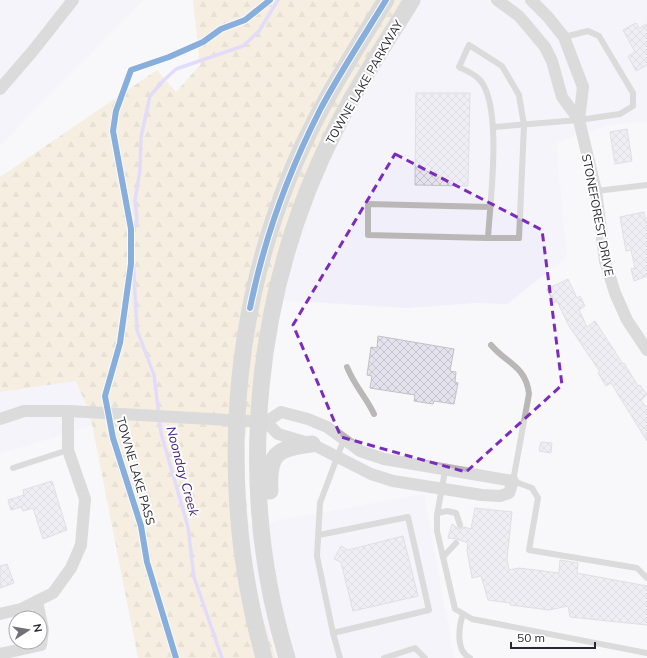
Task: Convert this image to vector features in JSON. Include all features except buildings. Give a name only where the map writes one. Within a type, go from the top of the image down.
[{"type":"main road","name":"TOWNE LAKE PARKWAY","points":[[264,658],[246,587],[238,506],[236,420],[247,322],[263,253],[288,180],[320,109],[339,75],[386,0]]},
{"type":"main road","name":"TOWNE LAKE PARKWAY","points":[[287,658],[266,567],[258,488],[268,335],[283,265],[304,201],[337,126],[412,0]]},
{"type":"main road","points":[[261,526],[267,518],[270,508],[269,472],[272,460],[282,451],[298,446],[312,444]]},
{"type":"street","points":[[0,89],[32,52],[73,0]]},
{"type":"street","name":"STONEFOREST DRIVE","points":[[497,0],[519,16],[545,47],[552,61],[562,97],[579,120]]},
{"type":"street","name":"STONEFOREST DRIVE","points":[[531,0],[564,36],[583,87],[579,120],[596,191],[602,244],[609,277],[627,320],[647,350]]},
{"type":"street","points":[[0,419],[24,411],[68,411],[213,418],[262,422],[281,412],[308,419],[327,427],[360,451],[384,459],[445,471],[513,481],[509,493],[500,496],[482,496],[393,481],[371,474],[312,444],[278,434],[262,422]]},
{"type":"street","points":[[0,614],[21,609],[53,593],[71,568],[81,545],[85,499],[68,450],[68,411]]},
{"type":"street","points":[[0,654],[41,645],[43,630],[37,601]]},
{"type":"lane","points":[[494,127],[579,120],[620,114],[633,106],[633,93],[599,36],[588,31],[564,36]]},
{"type":"lane","points":[[488,238],[490,207],[494,127],[490,100],[479,80],[459,66],[469,45],[502,66],[519,95],[524,125],[519,238],[488,238],[368,235],[368,204],[490,207]]},
{"type":"lane","points":[[596,191],[647,185]]},
{"type":"lane","points":[[491,345],[500,355],[517,367],[525,376],[528,383],[529,394],[513,481],[532,488],[538,498],[529,550],[637,568],[647,578]]},
{"type":"lane","points":[[347,367],[352,382],[368,402],[374,414]]},
{"type":"lane","points":[[340,658],[332,633],[317,556],[320,503],[344,439]]},
{"type":"lane","points":[[13,468],[68,450]]},
{"type":"lane","points":[[445,471],[438,513],[437,531],[455,609],[472,619],[647,653]]},
{"type":"lane","points":[[438,513],[447,511],[456,513],[460,525]]},
{"type":"lane","points":[[319,535],[408,517],[429,610],[332,633]]},
{"type":"lane","points":[[443,557],[456,543]]},
{"type":"lane","points":[[463,614],[460,625],[461,649],[470,658]]},
{"type":"lane","points":[[384,658],[415,648],[424,657]]},
{"type":"highlighted area","points":[[395,154],[542,230],[562,385],[466,472],[341,437],[293,325]]},
{"type":"shaded area","points":[[0,0],[144,0],[0,145]]},
{"type":"shaded area","points":[[418,0],[647,0],[647,122],[608,125],[556,143],[567,257],[507,304],[476,303],[407,308],[278,300],[291,235],[354,110]]},
{"type":"shaded area","points":[[76,380],[93,425],[0,454],[0,392]]},
{"type":"shaded area","points":[[424,494],[454,658],[276,658],[254,591],[249,526]]},
{"type":"green space","points":[[193,0],[418,0],[354,110],[291,235],[278,300],[242,450],[254,591],[276,658],[138,658],[90,414],[76,381],[0,392],[0,177],[157,70],[176,92],[200,65]]},
{"type":"waterway","name":"Noonday Creek","points":[[222,658],[194,577],[188,527],[161,433],[154,375],[137,330],[132,239],[137,219],[135,200],[140,170],[141,137],[150,96],[176,69],[243,46],[259,31],[278,0]]},
{"type":"cycle path","name":"TOWNE LAKE PASS","points":[[176,658],[147,562],[141,526],[113,438],[105,396],[120,343],[131,264],[131,229],[113,131],[116,111],[131,70],[169,57],[203,42],[221,29],[245,20],[270,0]]},
{"type":"cycle path","points":[[250,308],[262,257],[278,207],[308,134],[344,68],[386,0]]}]
